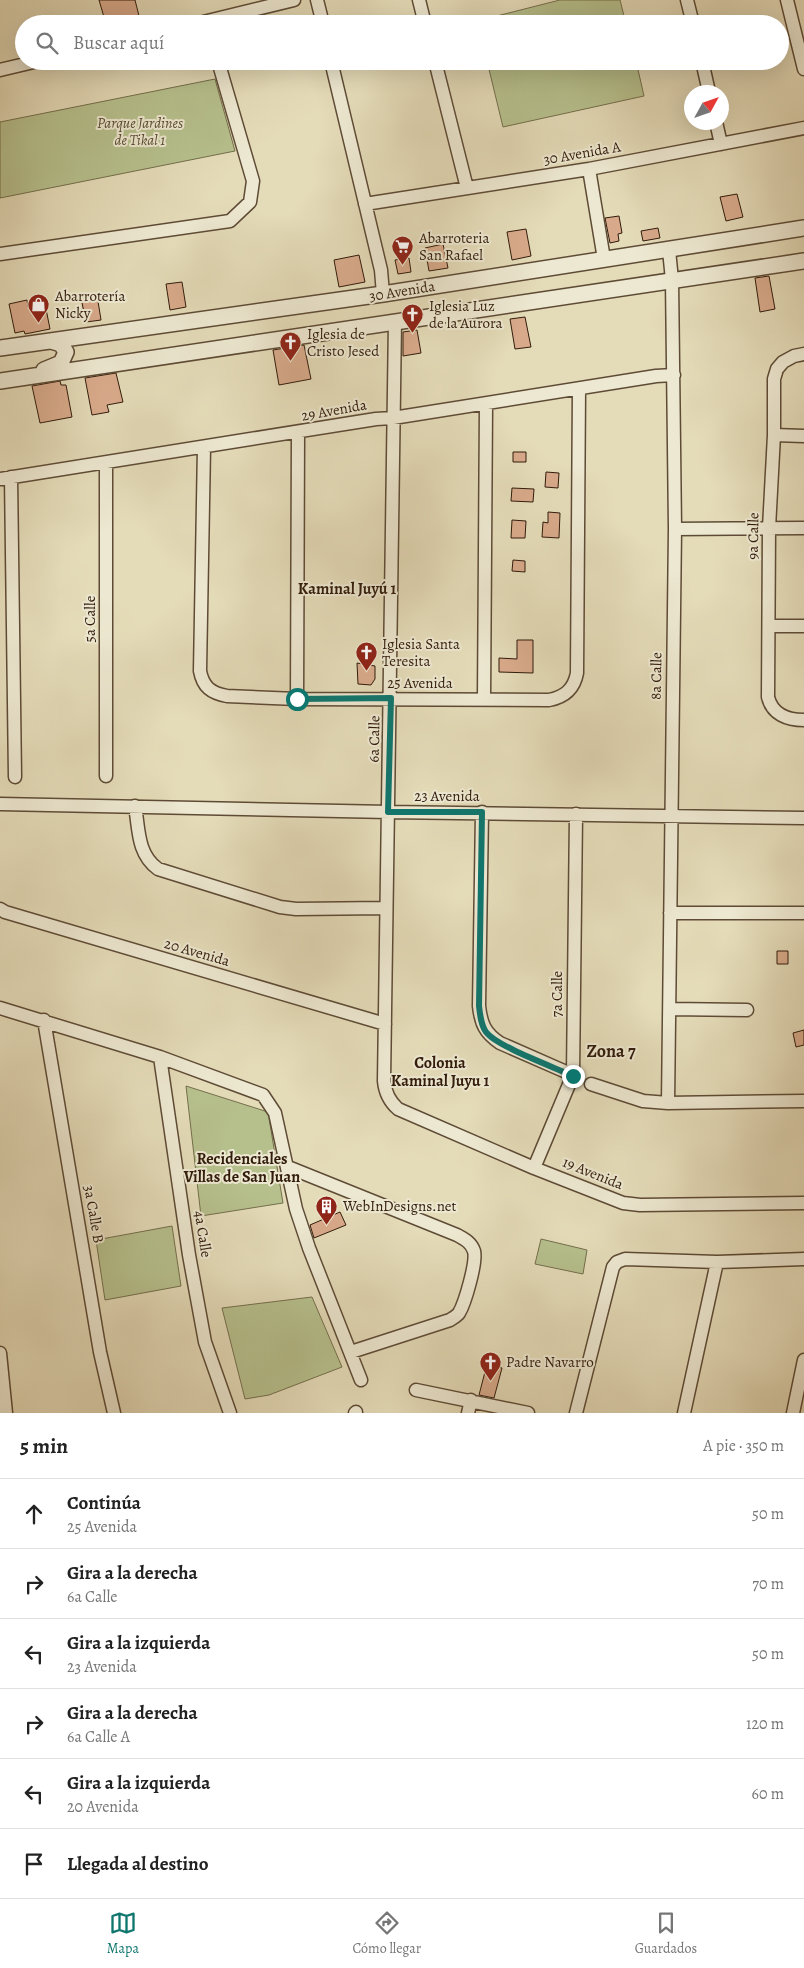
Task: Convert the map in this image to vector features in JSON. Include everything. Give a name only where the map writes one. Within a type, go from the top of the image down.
[{"type":"street","points":[[235,15],[294,0]]},
{"type":"street","points":[[317,0],[321,15]]},
{"type":"street","points":[[419,0],[423,15]]},
{"type":"street","points":[[687,0],[691,15]]},
{"type":"street","points":[[787,0],[804,69]]},
{"type":"street","points":[[0,70],[15,66]]},
{"type":"street","points":[[0,254],[230,221],[250,202],[253,181],[221,70]]},
{"type":"street","points":[[334,70],[381,270],[383,294]]},
{"type":"street","points":[[437,70],[467,188]]},
{"type":"street","points":[[704,70],[707,85]]},
{"type":"street","name":"30 Avenida A","points":[[365,204],[589,169],[804,128]]},
{"type":"street","points":[[718,130],[721,144]]},
{"type":"street","points":[[589,169],[604,259]]},
{"type":"street","name":"30 Avenida","points":[[0,348],[383,294],[804,228]]},
{"type":"street","name":"8a Calle","points":[[668,1104],[670,815],[675,529],[672,280],[669,250]]},
{"type":"street","name":"30 Avenida","points":[[0,381],[804,261]]},
{"type":"street","name":"6a Calle","points":[[388,1097],[384,1081],[385,908],[391,698],[395,321]]},
{"type":"street","points":[[27,377],[61,363],[66,352],[65,348],[61,344],[50,341]]},
{"type":"street","name":"9a Calle","points":[[804,354],[794,356],[783,362],[777,369],[774,379],[774,435],[769,528],[768,697],[776,711],[785,717],[804,720]]},
{"type":"street","name":"29 Avenida","points":[[6,478],[204,448],[376,419],[486,404],[656,376],[674,375]]},
{"type":"street","name":"25 Avenida","points":[[204,448],[200,671],[202,681],[208,689],[216,694],[227,696],[297,699],[549,700],[561,696],[571,689],[576,680],[578,666],[579,389]]},
{"type":"street","points":[[484,699],[486,404]]},
{"type":"street","points":[[297,699],[298,433]]},
{"type":"street","points":[[774,435],[804,436]]},
{"type":"street","name":"5a Calle","points":[[106,463],[106,776]]},
{"type":"street","points":[[6,478],[15,777]]},
{"type":"street","points":[[675,529],[804,528]]},
{"type":"street","points":[[769,626],[804,626]]},
{"type":"street","name":"23 Avenida","points":[[0,804],[804,818]]},
{"type":"street","points":[[135,806],[142,851],[147,859],[158,869],[280,906],[296,909],[385,908]]},
{"type":"street","points":[[482,812],[479,1006],[482,1024],[487,1033],[500,1043],[573,1076]]},
{"type":"street","name":"7a Calle","points":[[534,1168],[573,1076],[576,814]]},
{"type":"street","name":"20 Avenida","points":[[0,909],[385,1024]]},
{"type":"street","points":[[670,913],[804,913]]},
{"type":"street","points":[[0,1008],[160,1057],[263,1095],[275,1113],[296,1209],[309,1248],[361,1380]]},
{"type":"street","points":[[670,1008],[747,1010]]},
{"type":"street","name":"3a Calle B","points":[[44,1020],[100,1352],[114,1413]]},
{"type":"street","name":"4a Calle","points":[[160,1057],[189,1255],[205,1342],[230,1413]]},
{"type":"street","points":[[592,1084],[643,1101],[668,1104],[804,1101]]},
{"type":"street","name":"19 Avenida","points":[[388,1097],[398,1109],[534,1168],[628,1204],[804,1203]]},
{"type":"street","points":[[288,1167],[457,1235],[472,1245],[474,1261],[458,1315],[450,1320],[351,1352]]},
{"type":"street","points":[[576,1413],[613,1268],[617,1262],[625,1260],[717,1262],[804,1259]]},
{"type":"street","points":[[684,1413],[717,1262]]},
{"type":"street","points":[[0,1353],[6,1413]]},
{"type":"street","points":[[793,1413],[804,1360]]},
{"type":"street","points":[[416,1390],[470,1407],[528,1413]]},
{"type":"green space","points":[[560,0],[620,0],[624,15],[501,15]]},
{"type":"green space","points":[[489,70],[638,70],[644,96],[503,127]]},
{"type":"green space","name":"Parque Jardines de Tikal 1","points":[[215,79],[235,151],[0,198],[0,122]]},
{"type":"green space","points":[[186,1086],[268,1112],[283,1203],[201,1216]]},
{"type":"green space","points":[[172,1226],[181,1286],[105,1300],[96,1240]]},
{"type":"green space","points":[[541,1239],[587,1250],[583,1274],[535,1264]]},
{"type":"green space","points":[[312,1297],[342,1367],[269,1395],[245,1399],[222,1308]]},
{"type":"building","points":[[99,0],[135,0],[139,15],[103,15]]},
{"type":"building","points":[[737,194],[743,217],[726,221],[720,197]]},
{"type":"building","points":[[619,216],[622,233],[618,234],[619,241],[610,243],[605,218]]},
{"type":"building","points":[[658,228],[660,238],[643,241],[641,231]]},
{"type":"building","points":[[526,229],[531,256],[512,260],[507,232]]},
{"type":"building","points":[[443,244],[448,268],[429,271],[425,248]]},
{"type":"building","points":[[359,255],[365,282],[339,287],[334,260]]},
{"type":"building","name":"Abarroteria San Rafael","points":[[409,258],[411,272],[398,274],[395,260]]},
{"type":"building","points":[[769,276],[775,309],[760,312],[755,278]]},
{"type":"building","points":[[182,282],[186,307],[170,310],[166,284]]},
{"type":"building","points":[[97,295],[101,320],[86,322],[81,298]]},
{"type":"building","points":[[27,300],[28,307],[45,304],[50,329],[25,334],[24,331],[15,333],[9,304]]},
{"type":"building","points":[[525,317],[531,347],[515,349],[510,319]]},
{"type":"building","points":[[417,330],[421,353],[403,356],[403,332]]},
{"type":"building","name":"Iglesia de Cristo Jesed","points":[[304,345],[311,379],[279,385],[273,350]]},
{"type":"building","points":[[116,373],[123,402],[107,405],[109,412],[92,415],[85,378]]},
{"type":"building","points":[[60,381],[61,385],[66,385],[72,417],[40,423],[32,386]]},
{"type":"building","points":[[513,452],[526,452],[526,462],[513,462]]},
{"type":"building","points":[[546,472],[559,473],[558,488],[545,487]]},
{"type":"building","points":[[512,488],[534,489],[533,502],[511,501]]},
{"type":"building","points":[[548,512],[560,513],[559,538],[542,537],[543,522],[548,523]]},
{"type":"building","points":[[512,520],[526,521],[525,538],[511,538]]},
{"type":"building","points":[[513,560],[525,561],[525,572],[512,571]]},
{"type":"building","points":[[517,640],[533,640],[533,673],[499,672],[499,658],[517,659]]},
{"type":"building","name":"Iglesia Santa Teresita","points":[[357,663],[375,666],[375,679],[371,685],[358,684]]},
{"type":"building","points":[[777,951],[788,951],[788,964],[777,964]]},
{"type":"building","points":[[804,1030],[804,1045],[796,1047],[793,1033]]},
{"type":"building","name":"WebInDesigns.net","points":[[340,1212],[346,1225],[314,1238],[310,1225]]},
{"type":"building","name":"Padre Navarro","points":[[487,1364],[502,1368],[494,1398],[479,1395]]},
{"type":"place","name":"Abarroteria San Rafael","points":[[403,266]]},
{"type":"place","name":"Abarrotería Nicky","points":[[39,324]]},
{"type":"place","name":"Iglesia Luz de la Aurora","points":[[413,334]]},
{"type":"place","name":"Iglesia de Cristo Jesed","points":[[291,362]]},
{"type":"place","name":"Iglesia Santa Teresita","points":[[366,672]]},
{"type":"place","name":"WebInDesigns.net","points":[[327,1225]]},
{"type":"place","name":"Padre Navarro","points":[[490,1381]]},
{"type":"district","name":"Kaminal Juyú 1","points":[[347,588]]},
{"type":"district","name":"Zona 7","points":[[611,1051]]},
{"type":"district","name":"Colonia Kaminal Juyu 1","points":[[440,1071]]},
{"type":"district","name":"Recidenciales Villas de San Juan","points":[[242,1167]]},
{"type":"route","points":[[297,699],[391,698],[388,812],[482,812],[479,1006],[482,1024],[487,1033],[500,1043],[573,1076]]}]
